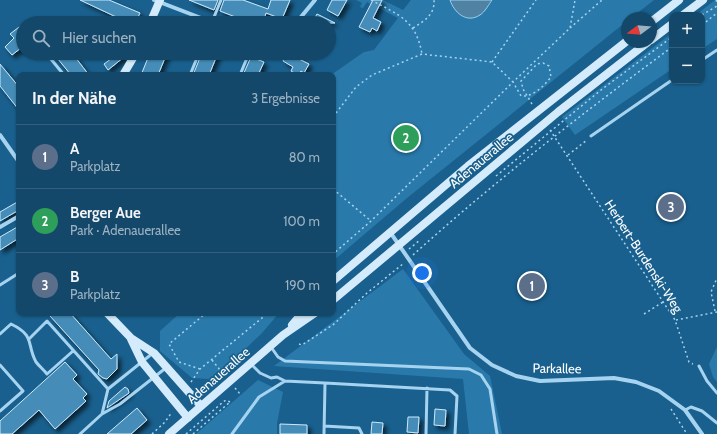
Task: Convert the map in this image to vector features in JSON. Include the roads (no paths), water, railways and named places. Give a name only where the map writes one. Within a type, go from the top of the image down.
[{"type":"main road","points":[[657,17],[680,0]]},
{"type":"main road","points":[[687,12],[703,0]]},
{"type":"main road","points":[[153,16],[158,1]]},
{"type":"main road","points":[[657,35],[669,26]]},
{"type":"main road","name":"Adenauerallee","points":[[336,278],[468,166],[621,46]]},
{"type":"main road","name":"Adenauerallee","points":[[336,297],[558,112],[640,48]]},
{"type":"main road","points":[[125,72],[132,60]]},
{"type":"main road","points":[[110,316],[131,338],[154,353],[201,406]]},
{"type":"main road","name":"Adenauerallee","points":[[283,335],[299,316]]},
{"type":"main road","name":"Adenauerallee","points":[[169,434],[283,335],[311,316]]},
{"type":"main road","points":[[131,338],[142,362],[188,418]]},
{"type":"street","points":[[302,16],[315,0]]},
{"type":"street","points":[[158,1],[195,16]]},
{"type":"street","points":[[0,135],[6,146],[16,158]]},
{"type":"street","points":[[0,149],[6,146]]},
{"type":"street","points":[[0,227],[16,218]]},
{"type":"street","name":"Parkallee","points":[[390,232],[470,348],[492,365],[516,376],[540,381],[614,378],[636,382],[659,391],[685,410],[702,434]]},
{"type":"lane","points":[[215,16],[221,0]]},
{"type":"lane","points":[[705,58],[717,50]]},
{"type":"lane","points":[[52,60],[62,72]]},
{"type":"lane","points":[[191,72],[195,60]]},
{"type":"lane","points":[[241,72],[246,60]]},
{"type":"lane","points":[[591,136],[669,82]]},
{"type":"lane","points":[[0,285],[16,276]]},
{"type":"lane","points":[[30,339],[47,322],[108,389]]},
{"type":"lane","points":[[0,334],[11,324],[20,328],[30,339],[36,362],[48,374],[73,351]]},
{"type":"lane","points":[[270,346],[278,357],[285,361],[469,369],[481,375],[490,389],[497,434]]},
{"type":"lane","points":[[102,414],[108,389],[154,353]]},
{"type":"lane","points":[[250,363],[260,373],[285,381],[326,382],[450,390],[458,396],[455,434]]},
{"type":"lane","points":[[0,365],[23,390],[0,411]]},
{"type":"lane","points":[[699,366],[707,381],[717,393]]},
{"type":"lane","points":[[80,434],[102,414],[120,404],[167,367]]},
{"type":"lane","points":[[232,434],[259,397],[285,381]]},
{"type":"lane","points":[[324,434],[326,382]]},
{"type":"lane","points":[[426,434],[427,388]]},
{"type":"lane","points":[[685,410],[691,407],[702,412],[717,423]]},
{"type":"lane","points":[[324,426],[359,428],[362,434]]},
{"type":"place","name":"Berger Aue","points":[[406,138]]},
{"type":"place","name":"B","points":[[671,207]]},
{"type":"place","name":"A","points":[[532,286]]}]
